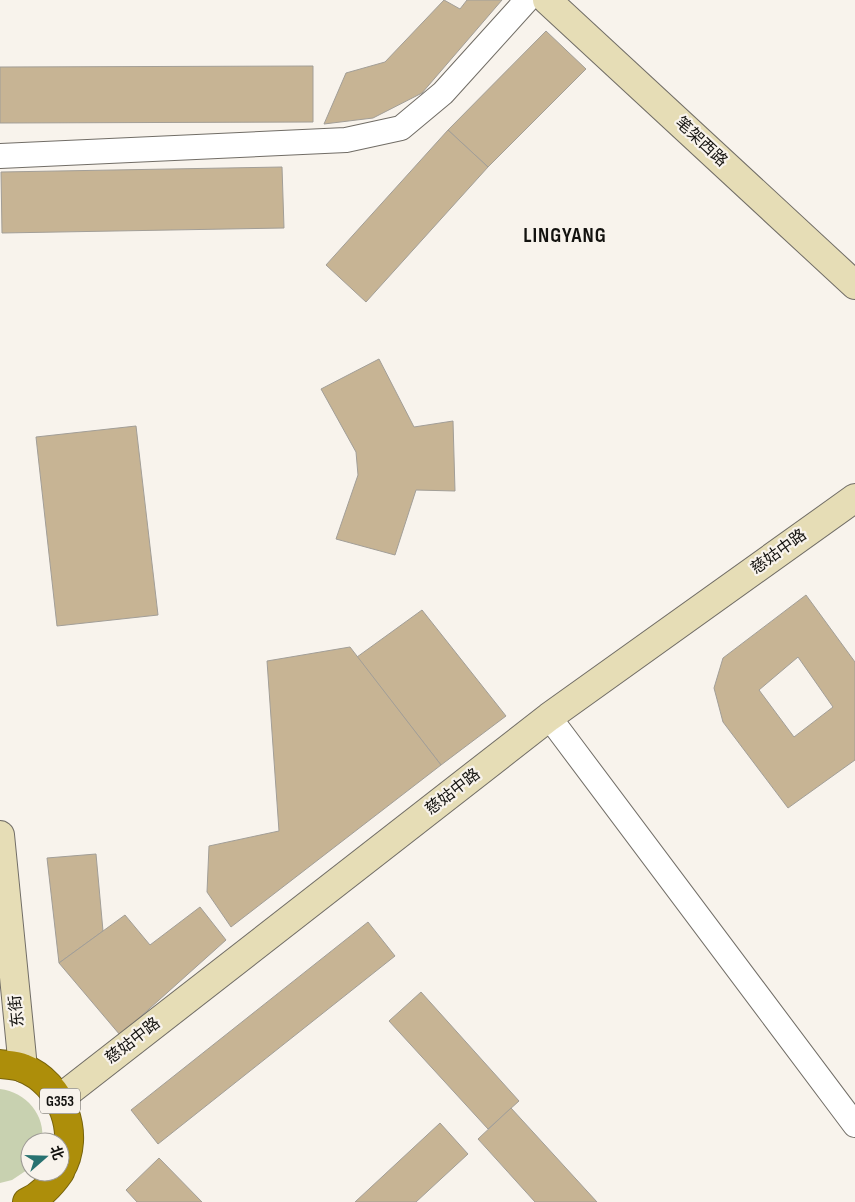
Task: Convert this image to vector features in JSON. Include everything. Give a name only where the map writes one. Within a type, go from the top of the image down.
[{"type":"highway","name":"G353","points":[[11,1066],[44,1080],[59,1099],[68,1120],[69,1132]]},
{"type":"highway","name":"G353","points":[[33,1201],[53,1182]]},
{"type":"main road","name":"笔架西路","points":[[547,0],[855,285]]},
{"type":"main road","name":"慈姑中路","points":[[59,1099],[549,717],[855,498]]},
{"type":"main road","name":"东街","points":[[0,835],[11,1066]]},
{"type":"street","points":[[0,156],[346,140],[401,128],[444,93],[528,0]]},
{"type":"street","points":[[549,717],[855,1125]]},
{"type":"green space","points":[[0,1089],[18,1095],[32,1106],[41,1123],[42,1132],[20,1132],[20,1175],[12,1180],[0,1183]]},
{"type":"building","points":[[444,0],[460,9],[467,0],[502,0],[422,93],[373,118],[324,124],[346,73],[385,62]]},
{"type":"building","points":[[546,31],[586,69],[488,167],[448,130]]},
{"type":"building","points":[[313,66],[313,122],[0,123],[0,67]]},
{"type":"building","points":[[448,130],[488,167],[366,302],[326,265]]},
{"type":"building","points":[[282,167],[284,228],[2,233],[1,172]]},
{"type":"building","points":[[379,359],[414,427],[453,421],[455,491],[416,490],[395,555],[336,539],[358,475],[356,452],[321,389]]},
{"type":"building","points":[[136,426],[158,615],[57,626],[36,437]]},
{"type":"building","points":[[806,595],[855,662],[855,760],[788,808],[723,722],[714,688],[723,658]],"holes":[[[798,657],[833,707],[794,737],[759,690]]]},
{"type":"building","points":[[422,610],[506,716],[441,765],[357,657]]},
{"type":"building","points":[[350,647],[441,765],[231,927],[207,892],[209,846],[279,831],[267,661]]},
{"type":"building","points":[[96,854],[103,931],[59,963],[47,858]]},
{"type":"building","points":[[200,907],[226,940],[120,1035],[59,963],[125,915],[150,945]]},
{"type":"building","points":[[368,922],[395,956],[158,1144],[131,1110]]},
{"type":"building","points":[[421,992],[519,1101],[488,1129],[389,1021]]},
{"type":"building","points":[[511,1108],[597,1202],[535,1202],[478,1139]]},
{"type":"building","points":[[440,1123],[468,1154],[416,1202],[355,1202]]},
{"type":"building","points":[[159,1158],[202,1202],[137,1202],[126,1190]]},
{"type":"district","name":"LINGYANG","points":[[565,235]]}]
